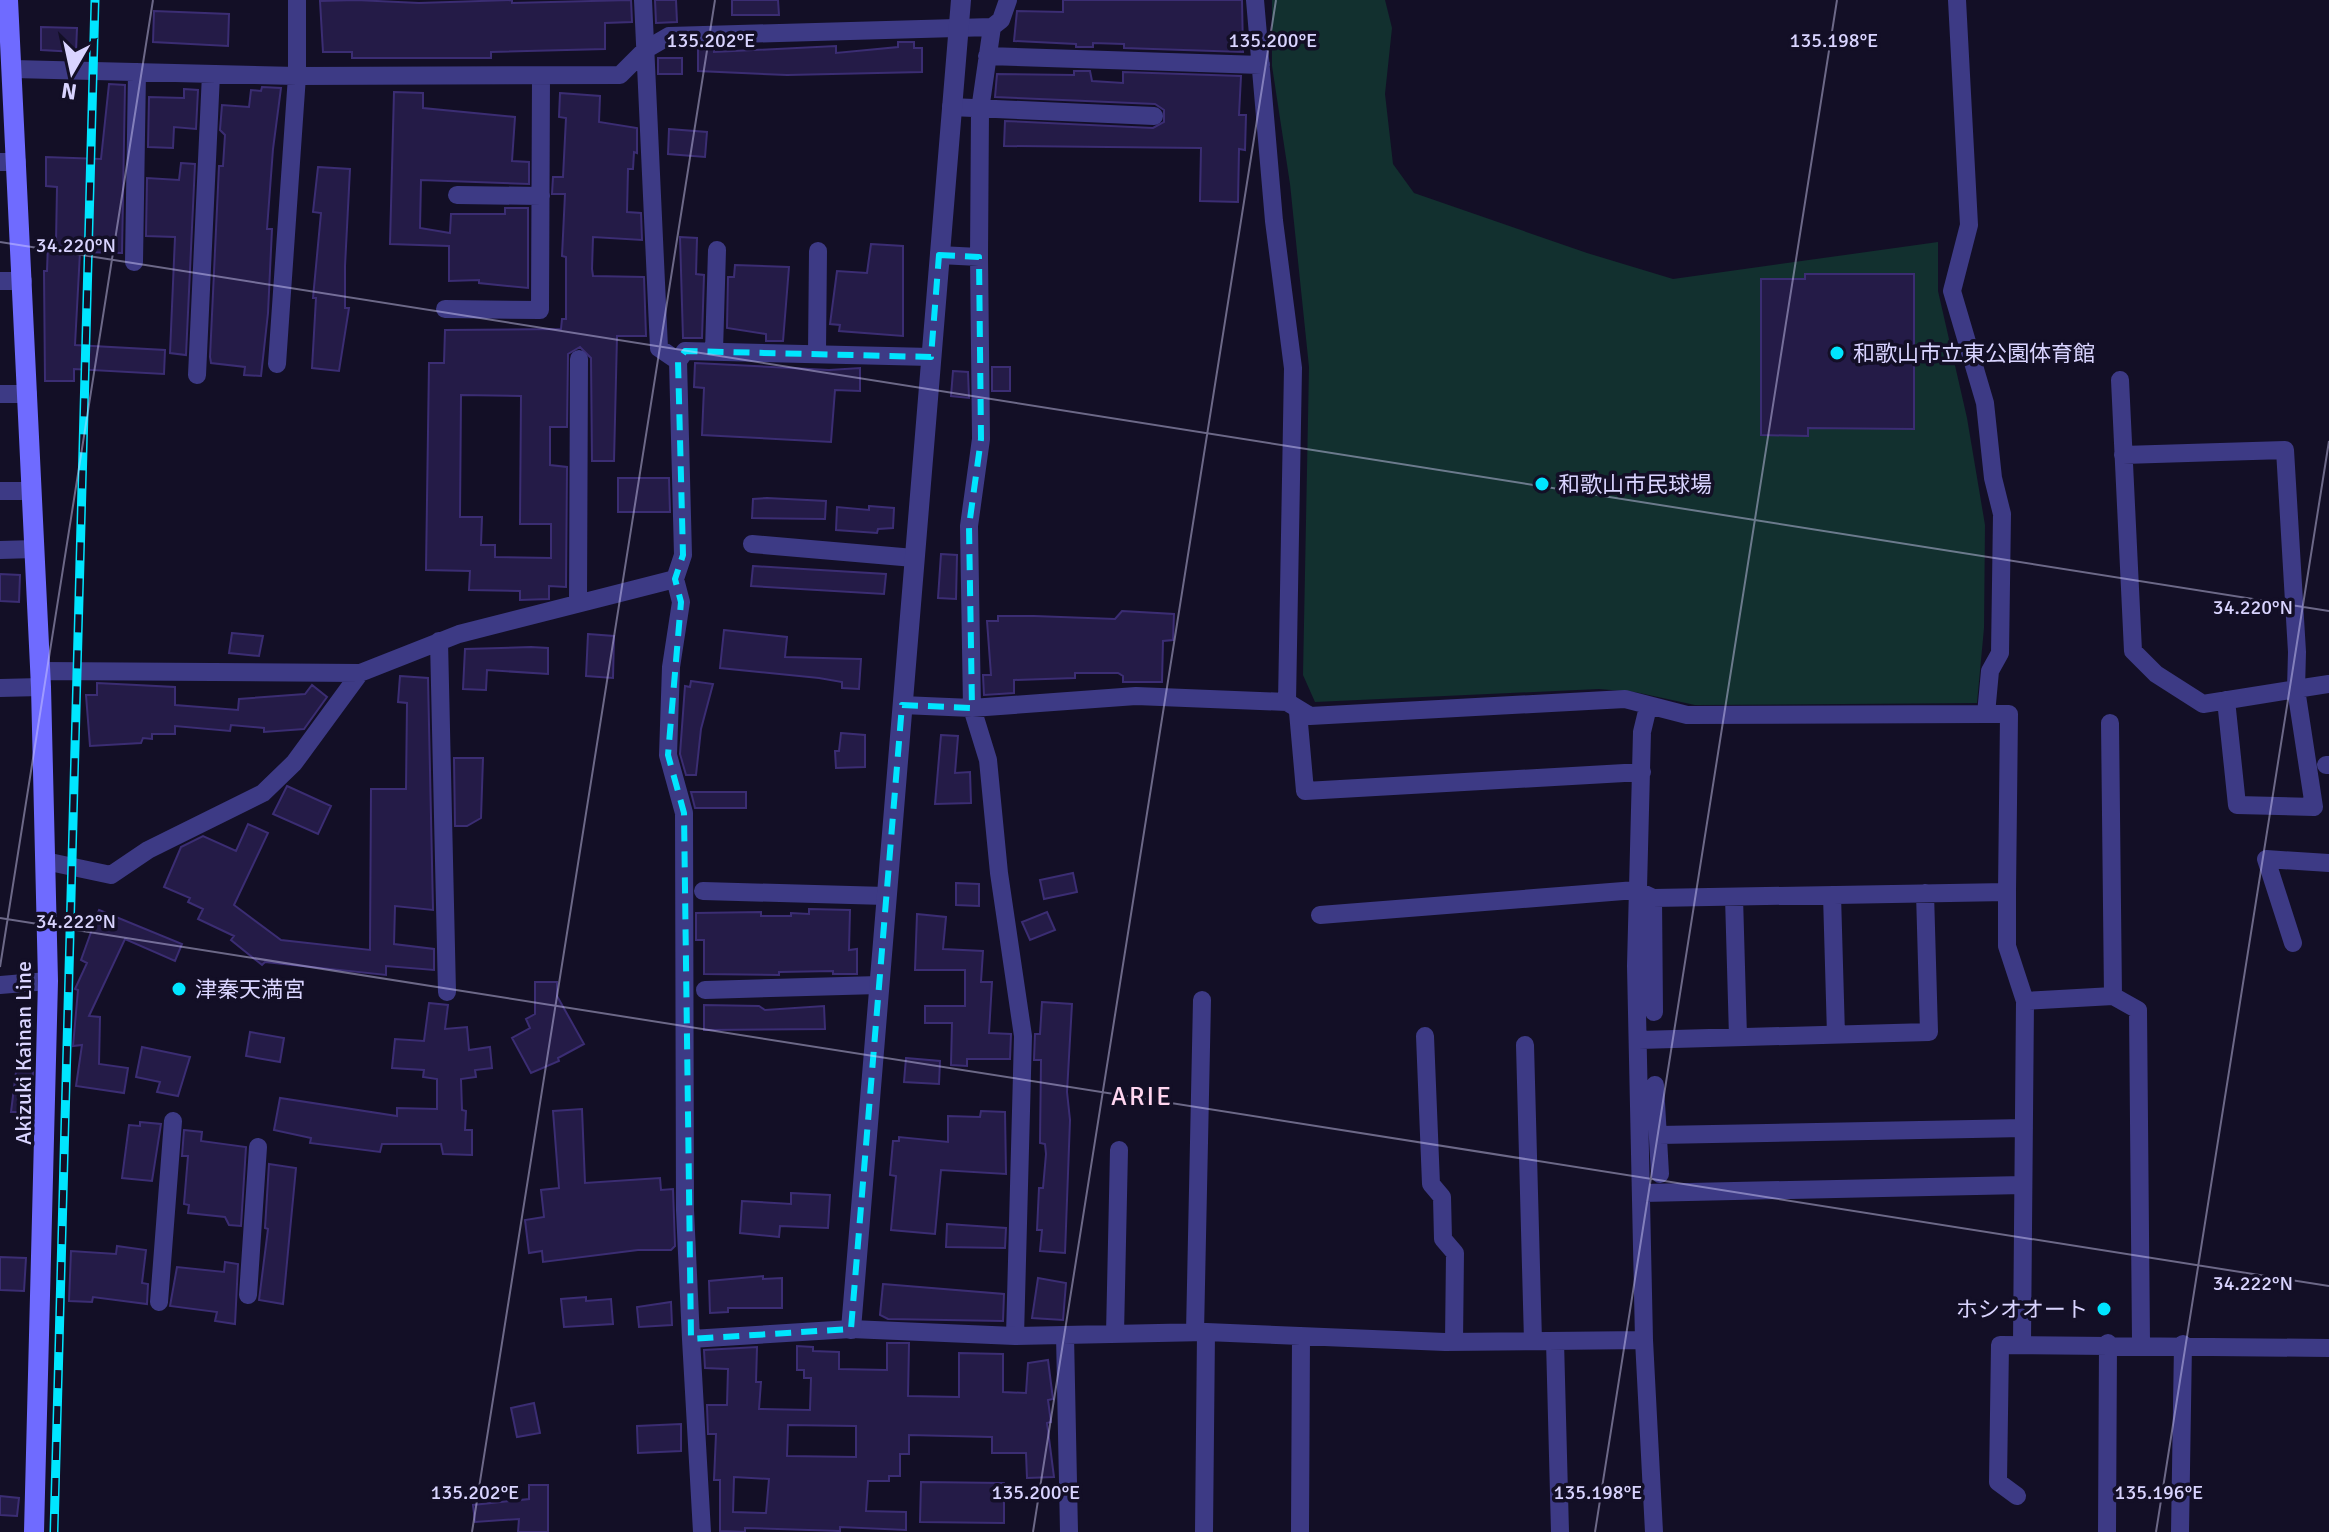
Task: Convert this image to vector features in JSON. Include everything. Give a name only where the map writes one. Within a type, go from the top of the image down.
[{"type":"main road","name":"Akizuki Kainan Line","points":[[6,12],[9,162],[23,281],[41,679],[48,981],[34,1532]]},
{"type":"street","points":[[277,364],[297,76],[297,0]]},
{"type":"street","points":[[643,0],[659,348],[678,361]]},
{"type":"street","points":[[851,1329],[961,0]]},
{"type":"street","points":[[9,76],[137,72],[297,76],[620,75],[645,50],[669,36],[992,27],[1001,20],[1008,0]]},
{"type":"street","points":[[1255,0],[1274,221],[1293,368],[1293,707],[1305,791],[1642,772]]},
{"type":"street","points":[[1957,0],[1969,225],[1952,291],[1985,403],[1993,478],[2002,514],[2000,653],[1990,671],[1986,714]]},
{"type":"street","points":[[992,27],[980,110],[981,439],[969,526],[972,708],[988,760],[999,873],[1023,1036],[1015,1336]]},
{"type":"street","points":[[987,56],[1261,65]]},
{"type":"street","points":[[134,262],[137,72]]},
{"type":"street","points":[[197,375],[211,74]]},
{"type":"street","points":[[445,309],[540,310],[541,76]]},
{"type":"street","points":[[951,107],[1154,116]]},
{"type":"street","points":[[457,195],[541,196]]},
{"type":"street","points":[[714,351],[717,250]]},
{"type":"street","points":[[817,352],[818,251]]},
{"type":"street","points":[[939,255],[979,257]]},
{"type":"street","points":[[0,281],[23,281]]},
{"type":"street","points":[[702,1532],[685,1210],[684,813],[668,755],[671,667],[681,602],[675,579],[683,555],[678,361],[685,351],[931,357]]},
{"type":"street","points":[[578,603],[579,359]]},
{"type":"street","points":[[2120,380],[2133,651],[2156,674],[2203,704],[2329,684]]},
{"type":"street","points":[[0,394],[28,394]]},
{"type":"street","points":[[2123,455],[2285,450],[2297,652],[2296,689],[2314,807],[2237,805],[2226,700]]},
{"type":"street","points":[[0,491],[32,491]]},
{"type":"street","points":[[752,544],[914,558]]},
{"type":"street","points":[[0,550],[35,549]]},
{"type":"street","points":[[0,688],[41,679],[360,673],[439,641],[675,579]]},
{"type":"street","points":[[439,641],[447,992]]},
{"type":"street","points":[[45,861],[111,875],[148,850],[263,793],[294,763],[360,673]]},
{"type":"street","points":[[902,705],[972,708],[1136,696],[1293,707],[1310,716],[1625,699],[1687,715],[2009,714],[2007,946],[2025,1001],[2022,1343]]},
{"type":"street","points":[[1648,707],[1642,732],[1644,894],[1639,1040],[1644,1340],[1654,1532]]},
{"type":"street","points":[[2110,723],[2113,996]]},
{"type":"street","points":[[2293,943],[2266,859],[2329,863]]},
{"type":"street","points":[[703,891],[886,896]]},
{"type":"street","points":[[1320,915],[1644,894],[1734,897],[2007,892]]},
{"type":"street","points":[[1639,1040],[1929,1032],[1925,893]]},
{"type":"street","points":[[1644,894],[1654,1012]]},
{"type":"street","points":[[1832,895],[1836,1035]]},
{"type":"street","points":[[1734,897],[1738,1037]]},
{"type":"street","points":[[0,985],[48,981]]},
{"type":"street","points":[[705,990],[879,985]]},
{"type":"street","points":[[2025,1001],[2113,996],[2138,1010],[2141,1343]]},
{"type":"street","points":[[1202,1000],[1204,1532]]},
{"type":"street","points":[[1425,1036],[1431,1184],[1442,1197],[1443,1239],[1455,1253],[1454,1342]]},
{"type":"street","points":[[1525,1045],[1533,1341]]},
{"type":"street","points":[[1655,1085],[1660,1174]]},
{"type":"street","points":[[159,1302],[173,1121]]},
{"type":"street","points":[[1659,1135],[2024,1128]]},
{"type":"street","points":[[248,1295],[258,1147]]},
{"type":"street","points":[[1115,1334],[1119,1150]]},
{"type":"street","points":[[1643,1193],[2023,1185]]},
{"type":"street","points":[[691,1339],[851,1329],[1015,1336],[1201,1332],[1454,1342],[1644,1340]]},
{"type":"street","points":[[1065,1335],[1069,1532]]},
{"type":"street","points":[[1300,1532],[1301,1336]]},
{"type":"street","points":[[1555,1341],[1560,1532]]},
{"type":"street","points":[[2107,1532],[2108,1343]]},
{"type":"street","points":[[2017,1496],[1998,1482],[2000,1345],[2141,1343],[2329,1348]]},
{"type":"street","points":[[2180,1532],[2183,1344]]},
{"type":"highlighted area","points":[[939,255],[979,257],[981,439],[969,526],[972,708],[902,705],[851,1329],[691,1339],[684,813],[668,755],[681,602],[675,579],[683,555],[678,361],[685,351],[931,357]]},
{"type":"green space","points":[[1272,0],[1385,0],[1392,28],[1385,94],[1393,164],[1414,193],[1587,253],[1673,279],[1938,242],[1938,291],[1967,418],[1985,525],[1984,628],[1977,703],[1695,705],[1635,692],[1599,689],[1315,702],[1303,675],[1309,367],[1290,184],[1272,66]]},
{"type":"building","points":[[512,0],[512,3],[631,0],[632,22],[605,23],[605,49],[491,52],[491,58],[352,58],[352,52],[323,52],[320,1],[419,3]]},
{"type":"building","points":[[655,0],[676,0],[677,22],[656,23]]},
{"type":"building","points":[[732,0],[778,0],[779,15],[732,15]]},
{"type":"building","points":[[1063,0],[1242,0],[1243,52],[1124,48],[1124,44],[1093,43],[1093,47],[1076,47],[1076,44],[1014,41],[1017,11],[1063,12]]},
{"type":"building","points":[[154,11],[229,14],[228,46],[153,42]]},
{"type":"building","points":[[41,27],[77,28],[76,52],[41,50]]},
{"type":"building","points":[[898,42],[914,42],[914,48],[922,48],[922,72],[787,75],[698,71],[698,47],[714,47],[714,52],[836,46],[836,53],[898,47]]},
{"type":"building","points":[[658,58],[682,58],[682,74],[658,74]]},
{"type":"building","points":[[1074,71],[1090,71],[1092,81],[1123,83],[1123,72],[1241,76],[1239,115],[1246,115],[1245,150],[1239,149],[1238,202],[1200,201],[1201,148],[1004,146],[1005,121],[1153,128],[1164,122],[1164,110],[1155,104],[995,97],[997,74],[1074,75]]},
{"type":"building","points":[[109,84],[125,85],[122,253],[80,252],[75,345],[165,350],[164,374],[74,369],[74,381],[45,381],[44,271],[47,271],[48,243],[56,243],[57,187],[46,186],[46,157],[101,159]]},
{"type":"building","points":[[262,87],[281,88],[267,229],[272,229],[261,376],[244,375],[245,367],[211,363],[210,357],[219,166],[223,166],[225,135],[220,130],[222,105],[249,107],[251,90],[261,91]]},
{"type":"building","points":[[184,89],[198,90],[196,129],[174,127],[173,148],[148,147],[149,97],[184,98]]},
{"type":"building","points":[[394,92],[423,93],[423,108],[515,117],[512,161],[529,162],[529,184],[421,180],[420,228],[450,233],[451,214],[505,214],[505,208],[528,208],[528,288],[479,283],[479,280],[449,281],[449,246],[390,244]]},
{"type":"building","points":[[560,93],[600,96],[599,122],[637,128],[637,153],[634,152],[633,169],[628,169],[627,212],[641,213],[642,240],[593,237],[592,269],[593,276],[644,277],[646,336],[617,336],[614,461],[592,461],[591,358],[580,347],[568,354],[567,427],[550,427],[550,465],[567,467],[566,587],[549,586],[549,599],[520,600],[520,591],[469,590],[470,571],[426,570],[429,363],[444,363],[445,330],[561,329],[562,319],[566,319],[566,257],[562,256],[565,194],[552,194],[553,177],[563,177],[566,118],[559,117]],"holes":[[[461,395],[521,396],[520,524],[551,524],[551,558],[495,557],[495,545],[481,545],[482,517],[460,517]]]},
{"type":"building","points":[[669,129],[707,132],[705,157],[668,154]]},
{"type":"building","points":[[181,163],[195,164],[186,355],[170,353],[175,237],[146,236],[147,178],[179,180]]},
{"type":"building","points":[[318,167],[350,169],[345,266],[345,308],[349,308],[339,371],[312,368],[316,298],[313,298],[321,213],[313,212]]},
{"type":"building","points":[[680,237],[697,238],[696,274],[704,275],[702,338],[683,338]]},
{"type":"building","points":[[871,244],[903,246],[903,336],[839,331],[840,325],[830,324],[837,271],[867,273]]},
{"type":"building","points":[[735,265],[789,267],[783,341],[766,341],[766,334],[727,328],[728,277],[734,277]]},
{"type":"building","name":"和歌山市立東公園体育館","points":[[1805,274],[1914,274],[1914,429],[1808,428],[1808,436],[1761,435],[1761,279],[1805,279]]},
{"type":"building","points":[[695,363],[829,370],[860,368],[860,391],[835,390],[831,442],[702,435],[704,388],[694,387]]},
{"type":"building","points":[[992,367],[1010,367],[1010,391],[992,391]]},
{"type":"building","points":[[953,371],[968,372],[969,398],[951,396]]},
{"type":"building","points":[[618,478],[669,478],[670,512],[618,512]]},
{"type":"building","points":[[753,499],[826,501],[825,519],[752,518]]},
{"type":"building","points":[[869,506],[894,508],[893,528],[878,529],[877,533],[836,530],[837,507],[869,510]]},
{"type":"building","points":[[941,554],[957,555],[956,599],[938,598]]},
{"type":"building","points":[[753,566],[886,574],[884,594],[751,586]]},
{"type":"building","points":[[0,574],[20,575],[19,602],[0,601]]},
{"type":"building","points":[[1122,611],[1174,614],[1173,640],[1163,641],[1162,682],[1123,682],[1123,676],[1118,673],[1075,673],[1075,678],[1014,680],[1014,693],[984,695],[983,675],[991,675],[987,621],[998,621],[998,616],[1115,619]]},
{"type":"building","points":[[724,630],[787,637],[785,657],[861,659],[859,689],[842,688],[842,682],[819,678],[720,668]]},
{"type":"building","points":[[232,633],[263,636],[259,656],[229,653]]},
{"type":"building","points":[[588,634],[614,636],[613,678],[586,676]]},
{"type":"building","points":[[548,648],[548,674],[487,670],[486,690],[463,689],[465,649]]},
{"type":"building","points":[[400,676],[428,678],[433,910],[395,906],[394,944],[434,949],[434,970],[386,966],[386,975],[265,962],[262,965],[231,940],[234,936],[198,919],[203,909],[188,902],[190,898],[164,887],[181,847],[203,836],[236,851],[248,824],[268,833],[234,905],[281,940],[370,950],[371,789],[406,789],[407,703],[398,702]]},
{"type":"building","points":[[691,681],[713,684],[701,729],[696,775],[686,775],[680,754],[685,686],[690,687]]},
{"type":"building","points":[[97,683],[175,687],[175,705],[238,710],[239,699],[305,694],[312,685],[327,697],[304,729],[264,732],[264,728],[231,725],[230,731],[175,726],[175,734],[152,734],[152,739],[143,738],[141,743],[90,746],[86,695],[97,695]]},
{"type":"building","points":[[841,733],[865,735],[865,767],[836,768],[835,751],[839,751]]},
{"type":"building","points":[[941,735],[958,736],[955,773],[970,772],[971,803],[935,804]]},
{"type":"building","points":[[454,758],[483,758],[481,818],[467,826],[455,826]]},
{"type":"building","points":[[287,786],[331,806],[318,834],[273,814]]},
{"type":"building","points":[[691,792],[746,792],[746,808],[695,808]]},
{"type":"building","points":[[1073,873],[1077,892],[1044,899],[1040,880]]},
{"type":"building","points":[[956,883],[979,884],[979,906],[956,905]]},
{"type":"building","points":[[809,909],[850,910],[849,950],[857,949],[857,974],[833,974],[833,971],[779,972],[779,975],[704,974],[704,940],[696,940],[696,913],[761,912],[761,916],[791,916],[791,913],[809,914]]},
{"type":"building","points":[[99,910],[182,944],[175,961],[125,939],[89,1016],[100,1017],[99,1064],[128,1068],[124,1093],[76,1086],[82,1045],[73,1046],[78,990],[75,989],[87,963],[81,960]]},
{"type":"building","points":[[1047,912],[1055,930],[1030,940],[1022,922]]},
{"type":"building","points":[[917,914],[946,917],[943,949],[983,951],[981,982],[992,982],[989,1033],[1011,1034],[1010,1059],[967,1059],[967,1066],[951,1065],[952,1023],[925,1023],[925,1006],[965,1006],[965,970],[915,970]]},
{"type":"building","points":[[535,982],[557,982],[557,996],[584,1044],[558,1058],[559,1061],[531,1073],[512,1038],[530,1028],[526,1019],[535,1014]]},
{"type":"building","points":[[1042,1002],[1072,1004],[1067,1092],[1070,1120],[1065,1253],[1040,1251],[1042,1230],[1037,1230],[1039,1188],[1043,1188],[1046,1154],[1045,1144],[1040,1143],[1041,1060],[1034,1060],[1035,1034],[1040,1034]]},
{"type":"building","points":[[429,1003],[448,1005],[445,1029],[467,1027],[469,1050],[490,1047],[492,1068],[475,1070],[476,1077],[461,1079],[462,1110],[466,1111],[465,1130],[472,1130],[472,1155],[443,1154],[441,1144],[382,1144],[380,1152],[310,1143],[311,1138],[274,1130],[280,1098],[397,1116],[397,1108],[437,1109],[437,1079],[423,1077],[424,1070],[392,1068],[395,1039],[424,1041]]},
{"type":"building","points":[[704,1005],[759,1006],[765,1010],[824,1006],[825,1029],[704,1030]]},
{"type":"building","points":[[250,1032],[284,1038],[280,1062],[246,1056]]},
{"type":"building","points":[[142,1047],[190,1057],[178,1096],[157,1092],[160,1082],[136,1077]]},
{"type":"building","points":[[906,1058],[940,1061],[939,1084],[904,1082]]},
{"type":"building","points":[[33,1071],[32,1112],[11,1112],[16,1072]]},
{"type":"building","points":[[582,1109],[585,1183],[660,1178],[661,1190],[673,1189],[675,1246],[671,1250],[638,1250],[543,1262],[542,1251],[529,1253],[525,1220],[544,1217],[541,1190],[559,1188],[553,1111]]},
{"type":"building","points":[[981,1111],[1005,1112],[1006,1174],[941,1170],[935,1234],[891,1230],[896,1176],[890,1175],[893,1141],[899,1141],[899,1137],[948,1142],[948,1116],[980,1117]]},
{"type":"building","points":[[140,1122],[161,1124],[152,1181],[122,1178],[129,1125],[140,1126]]},
{"type":"building","points":[[184,1130],[202,1132],[201,1141],[246,1147],[241,1226],[229,1225],[225,1217],[188,1213],[189,1205],[184,1204],[188,1156],[182,1156]]},
{"type":"building","points":[[269,1164],[296,1168],[283,1304],[259,1300],[268,1229],[265,1228]]},
{"type":"building","points":[[791,1193],[830,1195],[828,1228],[780,1226],[779,1237],[740,1233],[742,1201],[791,1204]]},
{"type":"building","points":[[947,1224],[1006,1228],[1005,1248],[946,1247]]},
{"type":"building","points":[[117,1246],[146,1250],[142,1283],[148,1284],[147,1304],[93,1297],[92,1302],[69,1301],[71,1251],[116,1254]]},
{"type":"building","points":[[0,1257],[26,1258],[24,1291],[0,1290]]},
{"type":"building","points":[[225,1262],[238,1264],[235,1324],[215,1321],[217,1312],[170,1306],[177,1267],[224,1272]]},
{"type":"building","points":[[763,1276],[763,1279],[782,1278],[782,1308],[728,1308],[728,1312],[710,1313],[709,1281]]},
{"type":"building","points":[[1038,1278],[1066,1283],[1063,1320],[1032,1318]]},
{"type":"building","points":[[883,1284],[1004,1294],[1003,1321],[888,1319],[880,1315]]},
{"type":"building","points":[[586,1297],[586,1301],[611,1299],[613,1324],[564,1327],[561,1299]]},
{"type":"building","points":[[671,1302],[672,1325],[639,1327],[637,1307]]},
{"type":"building","points":[[887,1343],[909,1343],[908,1396],[959,1397],[959,1353],[1003,1354],[1003,1392],[1026,1393],[1028,1363],[1048,1360],[1053,1399],[1048,1400],[1051,1422],[1047,1423],[1054,1477],[1027,1478],[1026,1453],[992,1453],[992,1437],[909,1435],[909,1454],[900,1454],[900,1476],[889,1476],[889,1481],[868,1481],[866,1511],[906,1512],[906,1530],[840,1527],[840,1531],[745,1528],[745,1532],[720,1531],[720,1480],[714,1480],[716,1434],[708,1434],[707,1405],[727,1405],[728,1369],[705,1368],[704,1350],[757,1347],[756,1382],[761,1382],[759,1409],[810,1410],[811,1378],[804,1378],[804,1370],[797,1370],[797,1346],[813,1347],[813,1351],[839,1352],[839,1369],[887,1370]],"holes":[[[788,1425],[856,1426],[856,1457],[787,1456]],[[734,1477],[769,1479],[766,1513],[733,1512]]]},
{"type":"building","points":[[534,1403],[540,1433],[517,1437],[511,1408]]},
{"type":"building","points":[[681,1424],[681,1451],[638,1453],[637,1426]]},
{"type":"building","points":[[921,1482],[1004,1483],[1004,1523],[920,1522]]},
{"type":"building","points":[[529,1485],[548,1485],[548,1532],[518,1532],[519,1519],[475,1522],[473,1505],[529,1499]]},
{"type":"building","points":[[0,1496],[19,1498],[17,1516],[0,1515]]},
{"type":"railway","points":[[54,1532],[95,0]]},
{"type":"place","name":"和歌山市立東公園体育館","points":[[1837,353]]},
{"type":"place","name":"和歌山市民球場","points":[[1542,484]]},
{"type":"place","name":"津秦天満宮","points":[[179,989]]},
{"type":"place","name":"ホシオオート","points":[[2104,1309]]},
{"type":"district","name":"ARIE","points":[[1142,1096]]}]
